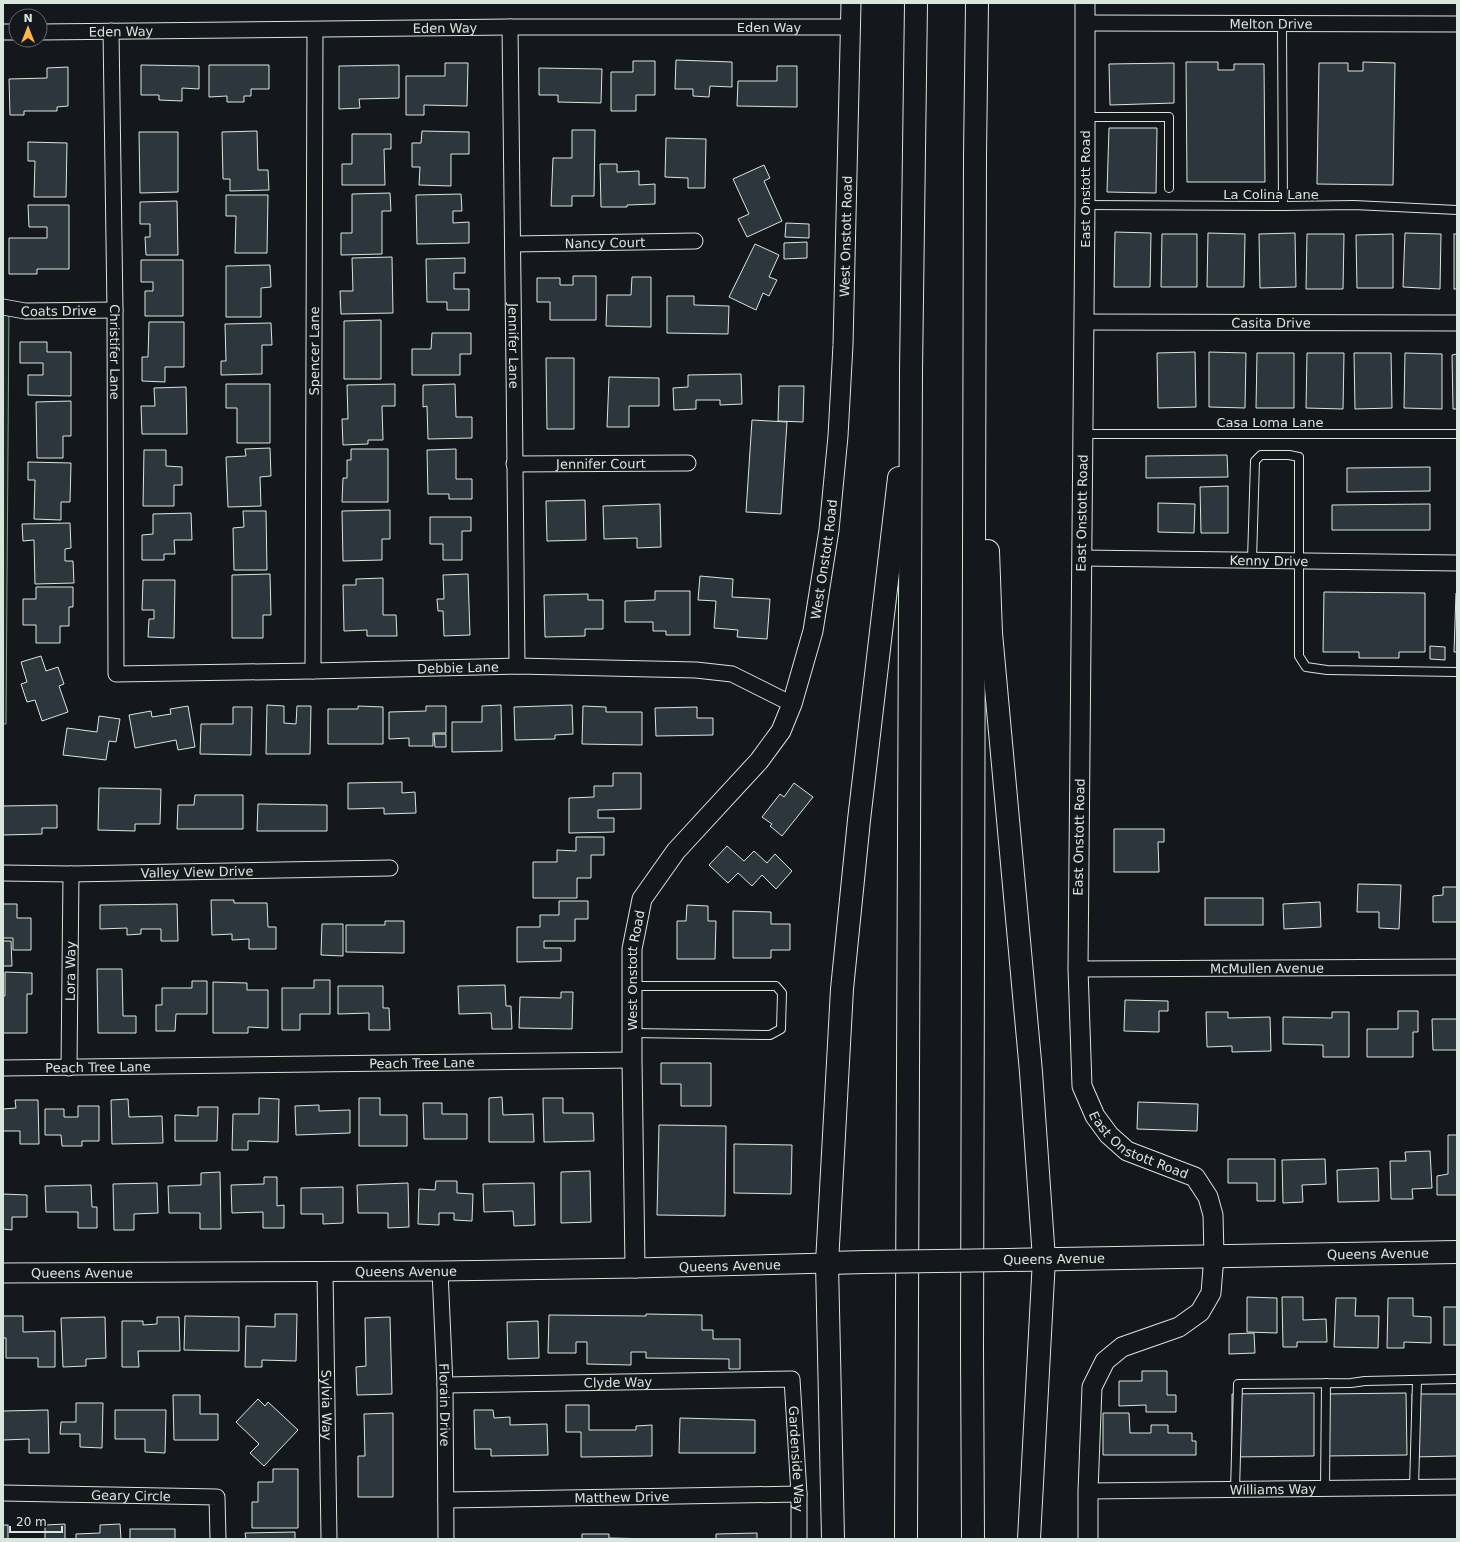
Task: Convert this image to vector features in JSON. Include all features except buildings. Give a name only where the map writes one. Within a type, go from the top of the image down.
[{"type":"main road","points":[[906,1539],[911,372],[916,3]]},
{"type":"main road","points":[[972,1539],[975,156],[977,3]]},
{"type":"main road","points":[[975,156],[991,633],[1031,1072],[1044,1259],[1030,1539]]},
{"type":"main road","points":[[833,1539],[827,1263],[842,989],[859,820],[911,372]]},
{"type":"main road","name":"Queens Avenue","points":[[827,1263],[1457,1252]]},
{"type":"street","name":"West Onstott Road","points":[[632,1060],[632,949],[642,899],[676,851],[759,761],[781,731],[792,704],[813,632],[829,530],[838,436],[843,344],[851,3]]},
{"type":"street","name":"East Onstott Road","points":[[1085,3],[1085,205],[1078,969],[1082,1086],[1095,1116],[1109,1136],[1127,1151],[1195,1177],[1208,1196],[1213,1215],[1214,1256],[1211,1293],[1200,1312],[1179,1327],[1122,1347],[1105,1361],[1092,1388],[1088,1491],[1088,1539]]},
{"type":"street","name":"Melton Drive","points":[[1085,23],[1457,24]]},
{"type":"street","name":"Eden Way","points":[[48,32],[510,27],[850,27]]},
{"type":"street","name":"Jennifer Lane","points":[[510,27],[514,244],[514,464],[517,666]]},
{"type":"street","name":"Spencer Lane","points":[[313,671],[316,30]]},
{"type":"street","name":"Christifer Lane","points":[[111,31],[115,310],[116,674]]},
{"type":"street","name":"Nancy Court","points":[[514,244],[695,241]]},
{"type":"street","name":"Coats Drive","points":[[3,308],[25,311],[115,310]]},
{"type":"street","name":"Casita Drive","points":[[1084,322],[1457,323]]},
{"type":"street","name":"Jennifer Court","points":[[514,464],[688,463]]},
{"type":"street","name":"Kenny Drive","points":[[1082,558],[1457,563]]},
{"type":"street","name":"Debbie Lane","points":[[116,674],[517,666],[696,670],[732,674],[792,704]]},
{"type":"street","name":"Valley View Drive","points":[[3,873],[71,874],[390,868]]},
{"type":"street","name":"Lora Way","points":[[69,1068],[71,874]]},
{"type":"street","name":"McMullen Avenue","points":[[1078,969],[1457,967]]},
{"type":"street","name":"Peach Tree Lane","points":[[3,1068],[632,1060]]},
{"type":"street","points":[[632,1060],[635,1268]]},
{"type":"street","name":"Queens Avenue","points":[[3,1273],[440,1271],[827,1263]]},
{"type":"street","name":"Sylvia Way","points":[[325,1271],[329,1539]]},
{"type":"street","name":"Florain Drive","points":[[440,1271],[445,1386],[446,1539]]},
{"type":"street","name":"Clyde Way","points":[[445,1386],[792,1379]]},
{"type":"street","name":"Gardenside Way","points":[[792,1379],[798,1494],[798,1539]]},
{"type":"street","name":"Williams Way","points":[[1088,1491],[1457,1487]]},
{"type":"street","name":"Geary Circle","points":[[3,1493],[217,1497],[218,1539]]},
{"type":"street","name":"Matthew Drive","points":[[446,1500],[798,1494]]},
{"type":"lane","points":[[1282,23],[1283,206]]},
{"type":"lane","points":[[1085,117],[1169,117],[1169,188]]},
{"type":"lane","name":"La Colina Lane","points":[[1085,205],[1354,205],[1457,210]]},
{"type":"lane","name":"Casa Loma Lane","points":[[1083,434],[1457,434]]},
{"type":"lane","points":[[1252,560],[1255,461],[1261,455],[1299,457],[1299,656],[1306,667],[1327,670],[1457,672]]},
{"type":"lane","points":[[632,986],[776,986],[782,993],[781,1029],[770,1035],[632,1033]]},
{"type":"lane","points":[[1235,1490],[1238,1384],[1351,1383],[1365,1381],[1457,1379]]},
{"type":"lane","points":[[1414,1488],[1418,1380]]},
{"type":"lane","points":[[1325,1489],[1326,1383]]},
{"type":"green space","points":[[3,307],[9,308],[6,724],[3,724]]}]
